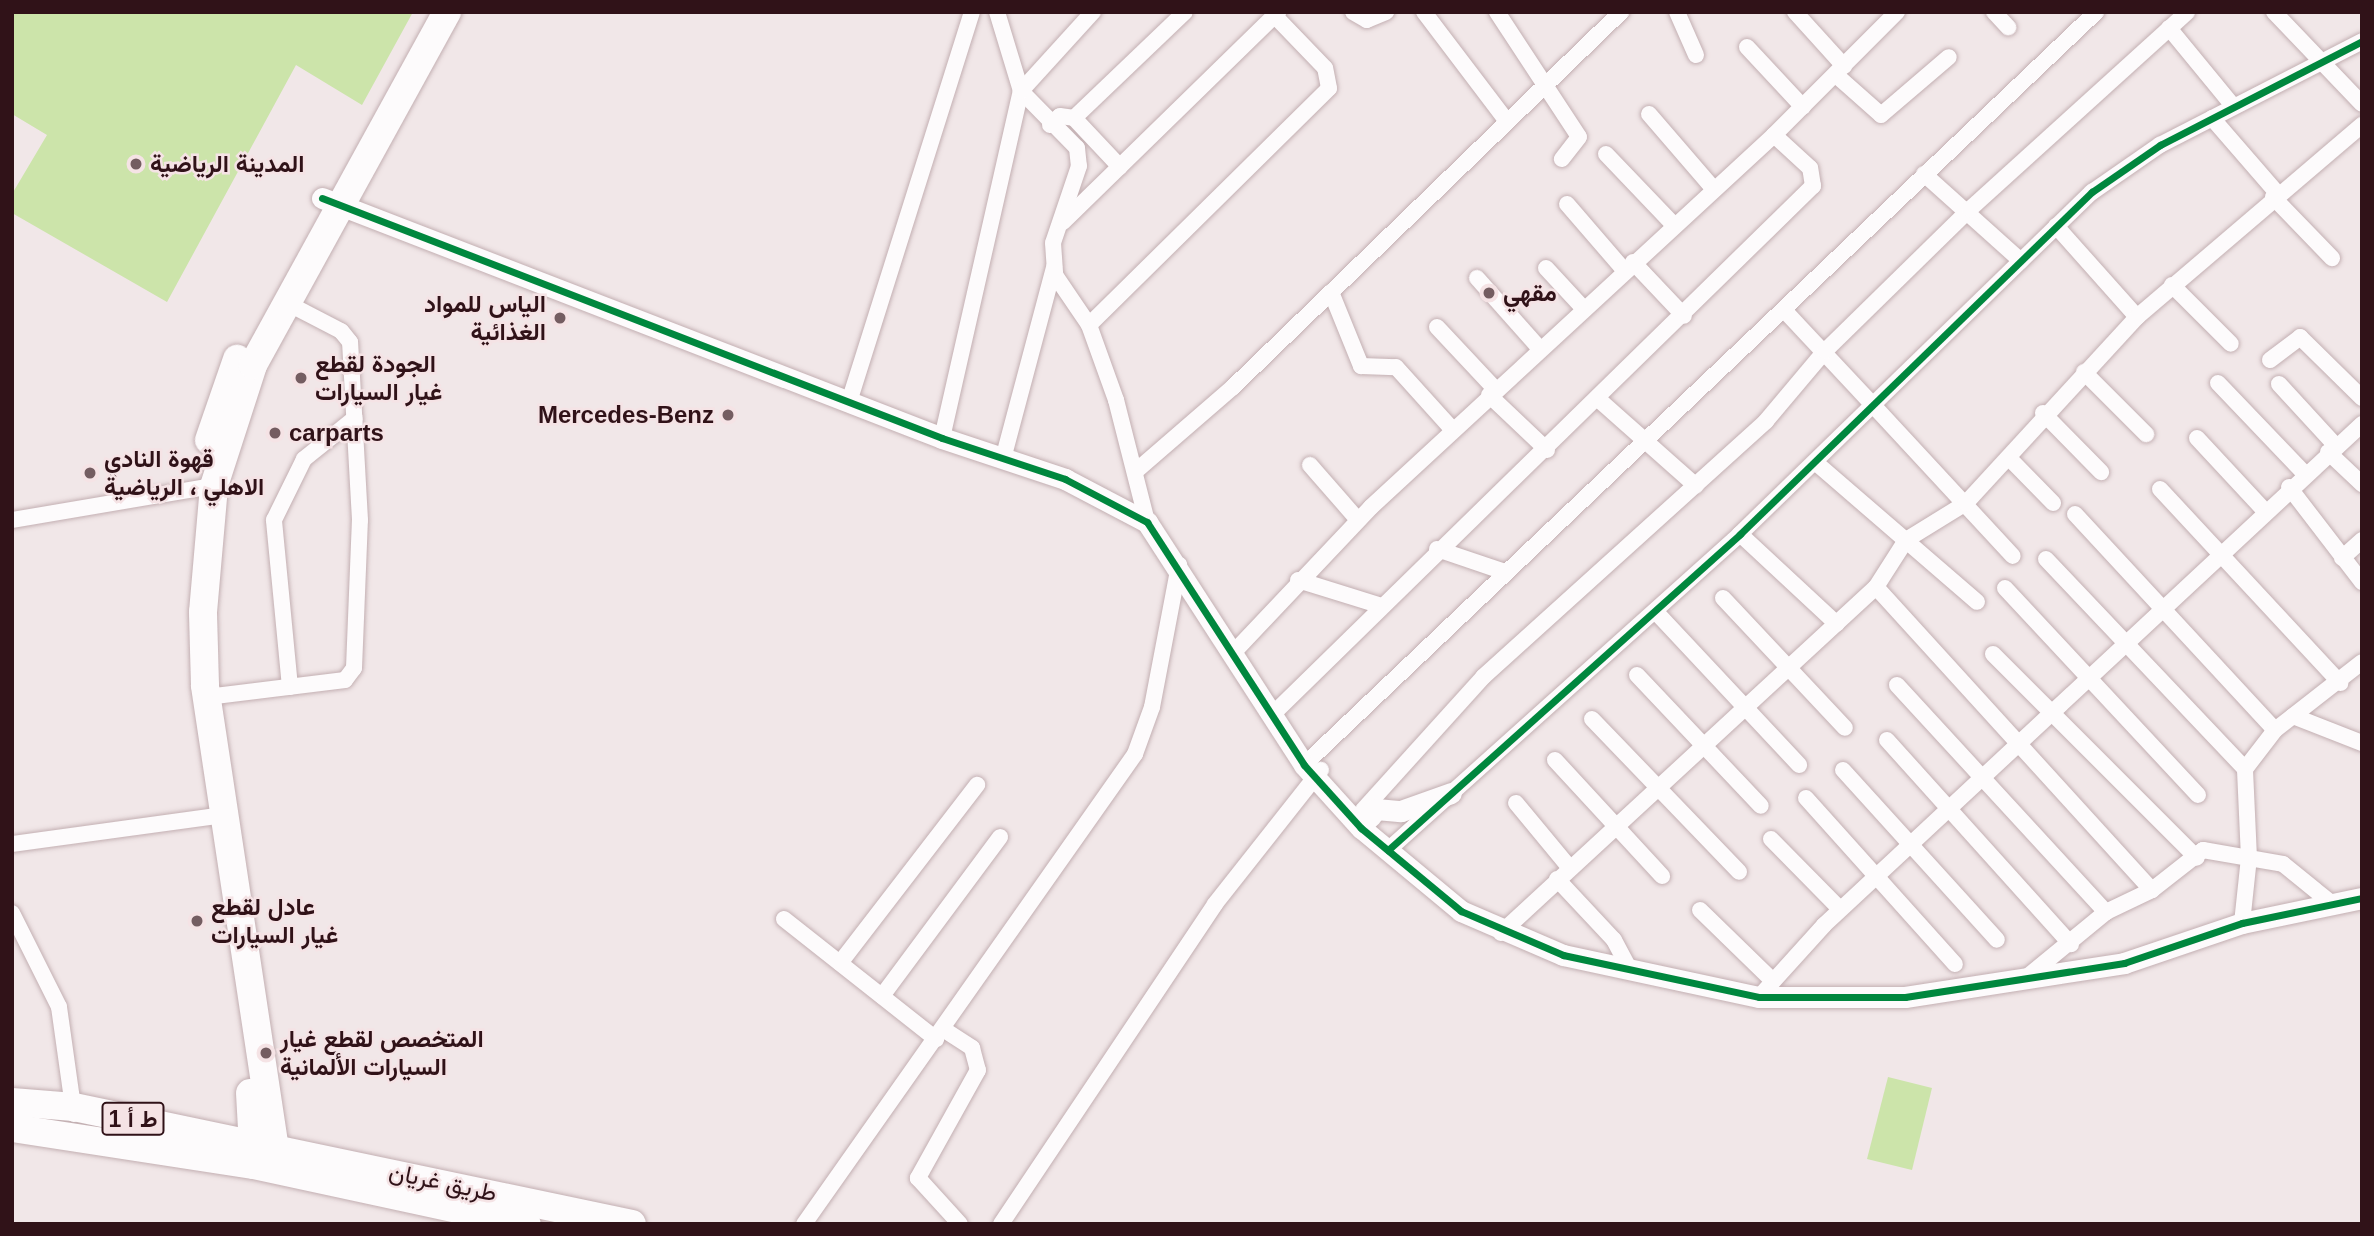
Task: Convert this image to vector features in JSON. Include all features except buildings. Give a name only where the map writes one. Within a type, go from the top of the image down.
[{"type":"highway","points":[[216,816],[203,612],[205,487],[253,365],[330,202],[425,12]]},
{"type":"highway","points":[[265,1156],[216,816],[187,651],[205,487],[234,365],[447,12]]},
{"type":"highway","name":"ط أ 1","points":[[12,1102],[75,1121],[265,1156]]},
{"type":"highway","points":[[12,1128],[75,1121]]},
{"type":"highway","name":"طريق غريان","points":[[265,1156],[513,1216],[632,1224]]},
{"type":"street","points":[[849,402],[972,12]]},
{"type":"street","points":[[997,12],[1021,91],[1050,125],[1077,148],[1079,166],[1059,226],[1055,265],[1003,459]]},
{"type":"street","points":[[942,438],[1021,91],[1093,12]]},
{"type":"street","points":[[1074,118],[1185,12]]},
{"type":"street","points":[[1353,12],[1367,20],[1386,12]]},
{"type":"street","points":[[1424,12],[1506,120]]},
{"type":"street","points":[[1497,12],[1545,80],[1579,137],[1562,159]]},
{"type":"street","points":[[1136,471],[1331,292],[1545,80],[1621,12]]},
{"type":"street","points":[[1677,12],[1696,55]]},
{"type":"street","points":[[1795,12],[1840,70],[1881,115],[1949,57]]},
{"type":"street","points":[[1994,12],[2008,27]]},
{"type":"street","points":[[1001,1224],[1215,904],[1313,768],[1502,571],[1647,445],[1924,174],[2096,12]]},
{"type":"street","points":[[1366,813],[1483,677],[1766,421],[1825,351],[1970,209],[2187,12]]},
{"type":"street","points":[[2274,12],[2318,64],[2362,104]]},
{"type":"street","points":[[1059,226],[1276,14],[1325,68],[1329,88],[1089,325]]},
{"type":"street","points":[[1233,653],[1298,580],[1358,520],[1712,187],[1774,135],[1840,70],[1886,16]]},
{"type":"street","points":[[2169,28],[2233,106]]},
{"type":"street","points":[[1392,847],[1740,534],[2056,226],[2138,159],[2233,106],[2362,41]]},
{"type":"street","points":[[1747,47],[1803,107]]},
{"type":"street","points":[[1649,114],[1712,187]]},
{"type":"street","points":[[1050,125],[1060,117],[1074,118],[1120,167]]},
{"type":"street","points":[[2212,118],[2275,195],[2332,258]]},
{"type":"street","points":[[1501,933],[1876,587],[1906,540],[1966,503],[2009,458],[2043,413],[2137,317],[2275,195],[2362,125]]},
{"type":"street","points":[[1274,713],[1437,549],[1547,450],[1813,186],[1810,167],[1774,135]]},
{"type":"street","points":[[1606,154],[1673,224]]},
{"type":"street","points":[[1924,174],[1970,209],[2021,261]]},
{"type":"street","points":[[330,202],[942,438],[1065,480],[1147,522]]},
{"type":"street","points":[[1567,204],[1684,316]]},
{"type":"street","points":[[2056,226],[2137,317]]},
{"type":"street","points":[[1055,265],[1066,300],[1089,325],[1136,471],[1147,522],[1179,565],[1289,738],[1313,768],[1392,847]]},
{"type":"street","points":[[1546,268],[1583,308]]},
{"type":"street","points":[[1477,278],[1539,349]]},
{"type":"street","points":[[2172,285],[2231,344]]},
{"type":"street","points":[[1331,292],[1361,366],[1396,367],[1452,429]]},
{"type":"street","points":[[207,697],[345,680],[354,668],[360,520],[355,418],[347,335],[285,302]]},
{"type":"street","points":[[1784,310],[2013,556]]},
{"type":"street","points":[[1437,327],[1492,392],[1547,450]]},
{"type":"street","points":[[2270,360],[2300,337],[2362,398]]},
{"type":"street","points":[[2084,372],[2146,434]]},
{"type":"street","points":[[2218,383],[2304,473]]},
{"type":"street","points":[[2279,384],[2362,484]]},
{"type":"street","points":[[1597,398],[1696,486]]},
{"type":"street","points":[[2043,413],[2101,472]]},
{"type":"street","points":[[290,687],[274,520],[304,459],[355,418]]},
{"type":"street","points":[[1766,989],[1840,909],[1913,845],[2264,510],[2362,424]]},
{"type":"street","points":[[2197,438],[2264,510]]},
{"type":"street","points":[[2009,458],[2053,503]]},
{"type":"street","points":[[1815,462],[1977,602]]},
{"type":"street","points":[[1310,465],[1358,520]]},
{"type":"street","points":[[12,520],[205,487]]},
{"type":"street","points":[[2289,487],[2362,582]]},
{"type":"street","points":[[2160,489],[2340,682]]},
{"type":"street","points":[[2075,514],[2275,730]]},
{"type":"street","points":[[1740,534],[1837,624]]},
{"type":"street","points":[[2342,558],[2362,540]]},
{"type":"street","points":[[1437,549],[1502,571]]},
{"type":"street","points":[[2046,559],[2245,769]]},
{"type":"street","points":[[804,1224],[1135,754],[1152,707],[1179,565]]},
{"type":"street","points":[[1298,580],[1382,606]]},
{"type":"street","points":[[1876,587],[2152,890]]},
{"type":"street","points":[[2005,588],[2198,795]]},
{"type":"street","points":[[1723,598],[1844,728]]},
{"type":"street","points":[[1655,611],[1799,765]]},
{"type":"street","points":[[1993,654],[2053,710],[2197,858]]},
{"type":"street","points":[[2242,923],[2249,858],[2245,769],[2275,730],[2340,682],[2362,662]]},
{"type":"street","points":[[1637,675],[1702,748],[1760,806]]},
{"type":"street","points":[[1897,685],[1985,776],[2106,912]]},
{"type":"street","points":[[2293,716],[2362,743]]},
{"type":"street","points":[[1592,719],[1739,872]]},
{"type":"street","points":[[1886,740],[1947,813],[2071,944]]},
{"type":"street","points":[[1555,760],[1613,828],[1662,876]]},
{"type":"street","points":[[1313,768],[1366,813],[1416,875],[1501,933],[1563,955],[1766,989],[1905,997],[2017,984],[2124,963],[2242,923],[2330,902],[2362,898]]},
{"type":"street","points":[[1843,770],[1997,940]]},
{"type":"street","points":[[840,963],[977,785]]},
{"type":"street","points":[[1366,813],[1376,809],[1412,809],[1451,793]]},
{"type":"street","points":[[1807,798],[1876,879],[1955,964]]},
{"type":"street","points":[[1516,803],[1563,873],[1614,940],[1628,966]]},
{"type":"street","points":[[12,844],[216,816]]},
{"type":"street","points":[[882,996],[1000,836]]},
{"type":"street","points":[[1772,839],[1840,909]]},
{"type":"street","points":[[2017,984],[2071,944],[2106,912],[2152,890],[2212,848],[2283,864],[2330,902]]},
{"type":"street","points":[[1700,910],[1766,989]]},
{"type":"street","points":[[12,913],[59,1007],[75,1121]]},
{"type":"street","points":[[784,919],[882,996],[939,1034],[972,1048],[978,1070],[918,1178],[960,1224]]},
{"type":"green space","name":"المدينة الرياضية","points":[[12,12],[413,12],[362,105],[296,65],[167,302],[12,213],[12,194],[47,135],[12,114]]},
{"type":"green space","points":[[1888,1077],[1932,1088],[1912,1170],[1867,1159]]},
{"type":"cycle path","points":[[1388,850],[1740,534],[2092,192],[2160,145],[2362,41]]},
{"type":"cycle path","points":[[322,198],[942,438],[1065,479],[1147,522],[1304,765],[1361,828],[1461,911],[1563,955],[1759,997],[1905,997],[2124,963],[2242,923],[2362,898]]},
{"type":"place","name":"المدينة الرياضية","points":[[136,164]]},
{"type":"place","name":"مقهي","points":[[1489,293]]},
{"type":"place","name":"الياس للمواد الغذائية","points":[[560,318]]},
{"type":"place","name":"الجودة لقطع غيار السيارات","points":[[301,378]]},
{"type":"place","name":"Mercedes-Benz","points":[[728,415]]},
{"type":"place","name":"carparts","points":[[275,433]]},
{"type":"place","name":"قهوة النادي الاهلي ، الرياضية","points":[[90,473]]},
{"type":"place","name":"عادل لقطع غيار السيارات","points":[[197,921]]},
{"type":"place","name":"المتخصص لقطع غيار السيارات الألمانية","points":[[266,1053]]}]
